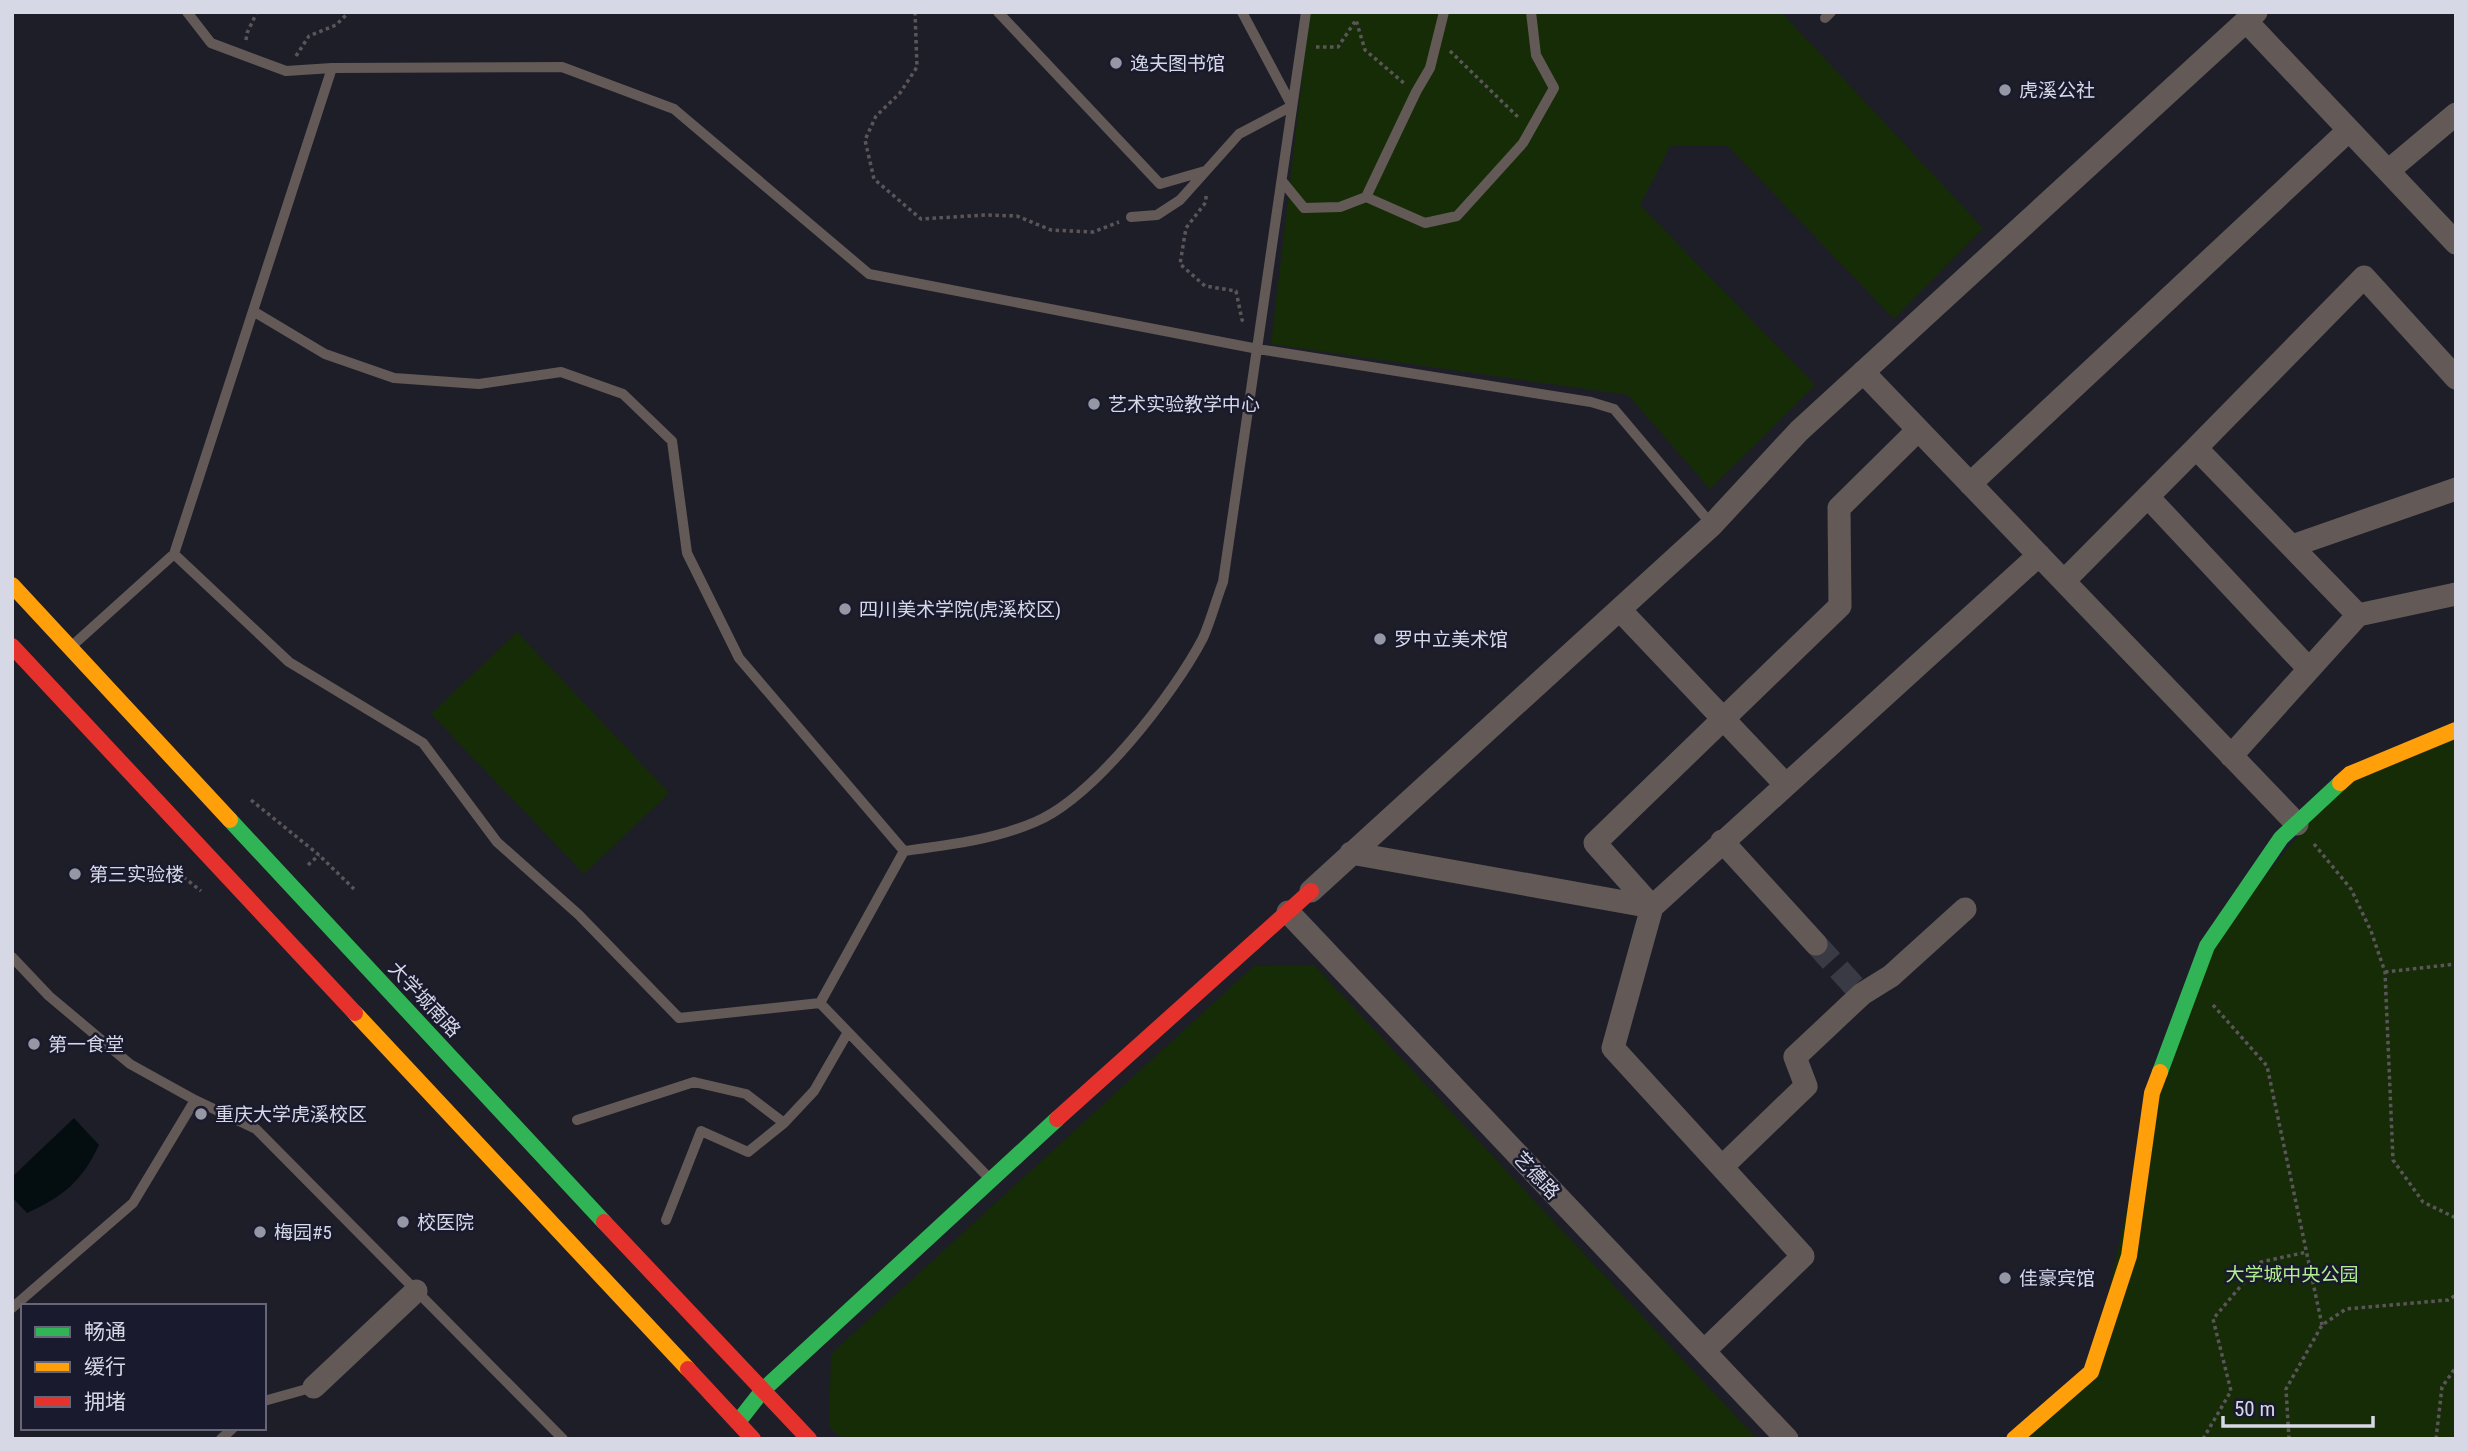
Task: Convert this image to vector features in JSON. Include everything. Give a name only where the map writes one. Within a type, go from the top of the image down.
[{"type":"main road","name":"大学城南路","points":[[12,585],[526,1139],[809,1439]]},
{"type":"main road","points":[[12,646],[734,1427],[754,1439]]},
{"type":"main road","points":[[2014,1439],[2091,1372],[2129,1256],[2152,1093],[2207,946],[2281,838],[2350,774],[2456,730]]},
{"type":"main road","points":[[734,1427],[763,1390],[990,1179],[1311,891]]},
{"type":"street","points":[[1311,891],[1712,525],[1799,431],[2251,17],[2349,130],[2456,243]]},
{"type":"street","points":[[2388,171],[2456,114]]},
{"type":"street","points":[[1970,484],[2349,130]]},
{"type":"street","points":[[2064,581],[2364,276],[2456,378]]},
{"type":"street","points":[[1863,372],[2297,824]]},
{"type":"street","points":[[1652,907],[1595,842],[1840,606],[1839,508],[1918,430]]},
{"type":"street","points":[[2196,449],[2358,615]]},
{"type":"street","points":[[2292,546],[2456,489]]},
{"type":"street","points":[[2148,497],[2309,669]]},
{"type":"street","points":[[1704,1351],[1803,1256],[1613,1048],[1652,907],[2039,555]]},
{"type":"street","points":[[2231,756],[2358,615],[2456,594]]},
{"type":"street","points":[[1620,610],[1785,784]]},
{"type":"street","points":[[1722,841],[1816,944]]},
{"type":"street","points":[[1351,853],[1652,907]]},
{"type":"street","points":[[1722,1167],[1805,1086],[1795,1058],[1858,990],[1892,976],[1965,909]]},
{"type":"street","name":"艺德路","points":[[1288,912],[1787,1439]]},
{"type":"street","points":[[314,1387],[416,1291]]},
{"type":"lane","points":[[187,12],[211,43],[286,71],[332,68],[562,67],[674,109],[869,274],[1258,349],[1591,402],[1614,409],[1712,525]]},
{"type":"lane","points":[[998,12],[1160,184],[1205,171]]},
{"type":"lane","points":[[1242,12],[1292,106]]},
{"type":"lane","points":[[904,851],[976,841],[1037,822],[1079,794],[1134,738],[1175,685],[1203,636],[1223,582],[1306,12]]},
{"type":"lane","points":[[1282,181],[1304,208],[1340,207],[1366,197],[1430,68],[1444,12]]},
{"type":"lane","points":[[1366,197],[1425,223],[1457,216],[1523,143],[1554,88],[1536,55],[1531,12]]},
{"type":"lane","points":[[71,647],[174,554],[332,68]]},
{"type":"lane","points":[[1130,217],[1157,215],[1180,200],[1239,134],[1292,106]]},
{"type":"lane","points":[[253,312],[325,354],[394,378],[478,384],[561,372],[623,394],[671,442],[687,553],[739,659],[904,851]]},
{"type":"lane","points":[[174,554],[289,662],[423,743],[497,842],[579,915],[679,1018],[820,1003]]},
{"type":"lane","points":[[820,1003],[904,851]]},
{"type":"lane","points":[[12,957],[49,996],[130,1064],[195,1100],[256,1129],[563,1439]]},
{"type":"lane","points":[[820,1003],[990,1179]]},
{"type":"lane","points":[[666,1220],[701,1131],[748,1152],[784,1123],[814,1091],[848,1032]]},
{"type":"lane","points":[[577,1120],[694,1082],[746,1094],[784,1123]]},
{"type":"lane","points":[[12,1308],[133,1203],[195,1100]]},
{"type":"lane","points":[[266,1400],[314,1387]]},
{"type":"path","points":[[244,56],[247,33],[257,12]]},
{"type":"path","points":[[286,71],[309,36],[336,25],[349,12]]},
{"type":"path","points":[[915,12],[917,67],[900,93],[876,116],[865,139],[874,179],[920,219],[1017,216],[1051,230],[1093,232],[1130,217]]},
{"type":"path","points":[[1301,46],[1338,47],[1356,20],[1365,50],[1385,70],[1416,92]]},
{"type":"path","points":[[1438,40],[1531,129]]},
{"type":"path","points":[[1205,171],[1206,202],[1186,228],[1180,264],[1205,286],[1236,291],[1242,320],[1260,336]]},
{"type":"path","points":[[247,796],[319,855],[354,890]]},
{"type":"path","points":[[2297,824],[2351,889],[2371,931],[2385,972],[2393,1160],[2423,1202],[2456,1218]]},
{"type":"path","points":[[2385,972],[2456,964]]},
{"type":"path","points":[[2194,982],[2267,1066],[2322,1325]]},
{"type":"path","points":[[2203,1439],[2231,1391],[2213,1319],[2261,1262],[2307,1252]]},
{"type":"path","points":[[2289,1439],[2286,1389],[2322,1325],[2346,1309],[2448,1300],[2456,1295]]},
{"type":"path","points":[[2436,1439],[2442,1387],[2456,1367]]},
{"type":"green space","points":[[1310,12],[1781,12],[1983,228],[1894,319],[1728,146],[1671,145],[1640,205],[1815,385],[1710,489],[1628,395],[1271,344]]},
{"type":"green space","points":[[517,632],[669,793],[584,874],[431,714]]},
{"type":"green space","name":"大学城中央公园","points":[[2456,730],[2456,1439],[2014,1439],[2091,1372],[2152,1093],[2207,946],[2350,774]]},
{"type":"green space","points":[[1314,965],[1757,1439],[842,1439],[829,1426],[831,1354],[1254,966]]},
{"type":"shaded area","points":[[74,1118],[99,1145],[93,1158],[79,1178],[62,1194],[27,1213],[12,1197],[12,1177]]},
{"type":"tunnel","points":[[1816,944],[1854,986]]},
{"type":"traffic: fast","points":[[2160,1072],[2207,946],[2281,838],[2340,783]]},
{"type":"traffic: fast","points":[[230,820],[604,1222]]},
{"type":"traffic: fast","points":[[738,1422],[763,1390],[1057,1119]]},
{"type":"traffic: slow","points":[[12,585],[230,820]]},
{"type":"traffic: slow","points":[[2340,783],[2350,774],[2456,730]]},
{"type":"traffic: slow","points":[[355,1013],[688,1369]]},
{"type":"traffic: slow","points":[[2014,1439],[2091,1372],[2129,1256],[2152,1093],[2160,1072]]},
{"type":"traffic: jam","points":[[12,646],[355,1013]]},
{"type":"traffic: jam","points":[[1057,1119],[1311,891]]},
{"type":"traffic: jam","points":[[604,1222],[809,1439]]},
{"type":"traffic: jam","points":[[688,1369],[753,1439]]},
{"type":"place","name":"逸夫图书馆","points":[[1116,63]]},
{"type":"place","name":"虎溪公社","points":[[2005,90]]},
{"type":"place","name":"艺术实验教学中心","points":[[1094,404]]},
{"type":"place","name":"四川美术学院(虎溪校区)","points":[[845,609]]},
{"type":"place","name":"罗中立美术馆","points":[[1380,639]]},
{"type":"place","name":"第三实验楼","points":[[75,874]]},
{"type":"place","name":"第一食堂","points":[[34,1044]]},
{"type":"place","name":"重庆大学虎溪校区","points":[[201,1114]]},
{"type":"place","name":"校医院","points":[[403,1222]]},
{"type":"place","name":"梅园#5","points":[[260,1232]]},
{"type":"place","name":"佳豪宾馆","points":[[2005,1278]]}]
